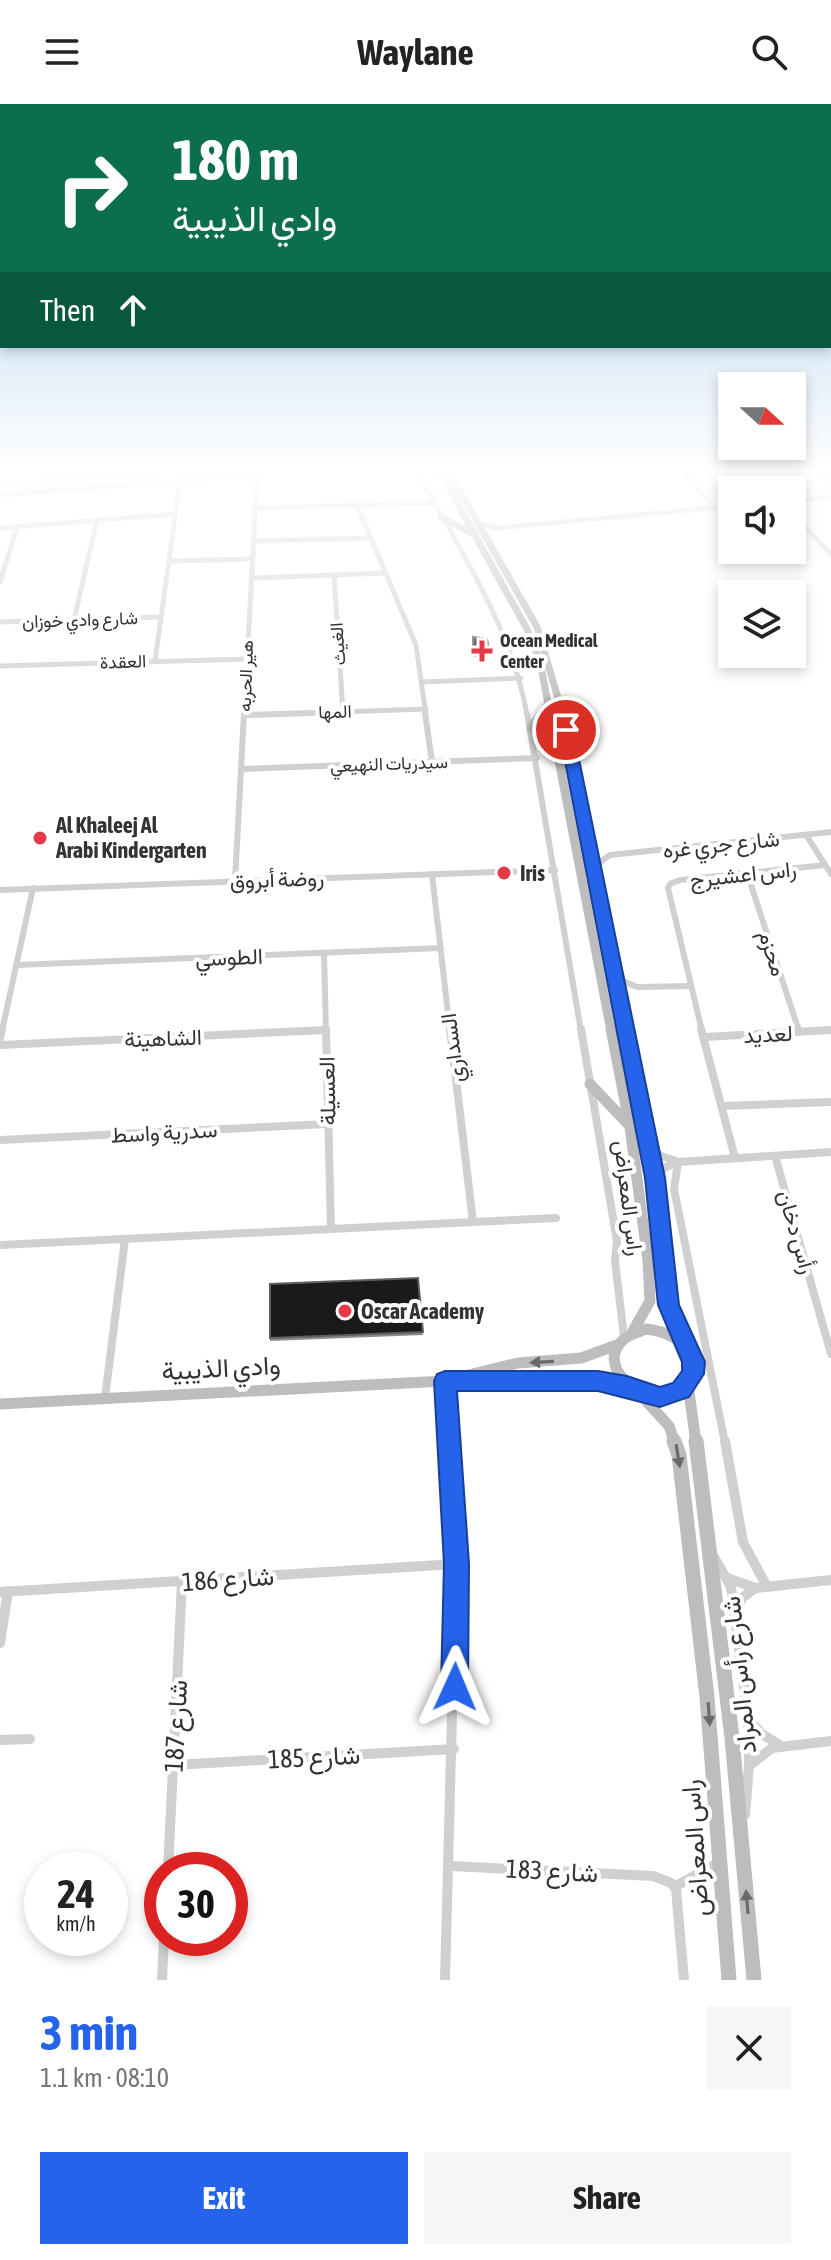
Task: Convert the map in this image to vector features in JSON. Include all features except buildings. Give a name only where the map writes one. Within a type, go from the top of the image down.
[{"type":"street","points":[[0,582],[7,560]]},
{"type":"street","points":[[74,620],[88,560]]},
{"type":"street","points":[[155,661],[170,561],[229,560]]},
{"type":"street","name":"هير الحربه","points":[[235,881],[251,560]]},
{"type":"street","points":[[380,560],[416,645],[432,762]]},
{"type":"street","name":"راس المعراض","points":[[464,560],[506,639],[521,678],[617,1241],[615,1261],[625,1338]]},
{"type":"street","name":"راس المعراض","points":[[492,560],[540,661],[630,1127],[651,1285],[650,1301],[625,1338]]},
{"type":"street","name":"راس المعراض","points":[[495,560],[537,627],[558,692],[655,1178],[668,1305],[682,1341]]},
{"type":"street","points":[[251,578],[386,573]]},
{"type":"street","name":"الغيث","points":[[334,576],[343,712]]},
{"type":"street","name":"شارع وادي خوزان","points":[[0,622],[160,617]]},
{"type":"street","name":"العقدة","points":[[0,666],[247,659]]},
{"type":"street","points":[[422,682],[521,678]]},
{"type":"street","points":[[531,728],[549,702]]},
{"type":"street","name":"المها","points":[[245,715],[426,709]]},
{"type":"street","name":"سيدريات النهيعي","points":[[242,769],[537,758]]},
{"type":"street","name":"شارع جري غره","points":[[593,867],[610,855],[831,832]]},
{"type":"street","points":[[806,835],[831,874]]},
{"type":"street","points":[[589,845],[610,855]]},
{"type":"street","name":"راس اعشيرج","points":[[735,1158],[667,894],[670,884],[680,880],[825,865]]},
{"type":"street","name":"روضة أبروق","points":[[0,890],[555,870]]},
{"type":"street","name":"محزم","points":[[747,873],[799,1032]]},
{"type":"street","name":"السداري","points":[[432,874],[473,1222]]},
{"type":"street","points":[[0,1038],[33,888]]},
{"type":"street","name":"الطوسي","points":[[16,965],[441,948]]},
{"type":"street","name":"العسيلة","points":[[324,953],[331,1229]]},
{"type":"street","points":[[614,977],[637,987],[690,986]]},
{"type":"street","points":[[619,1002],[637,987]]},
{"type":"street","name":"الشاهينة","points":[[0,1045],[326,1030]]},
{"type":"street","name":"لعديد","points":[[704,1037],[831,1030]]},
{"type":"street","points":[[590,1084],[630,1127]]},
{"type":"street","points":[[723,1106],[831,1102]]},
{"type":"street","name":"سدرية واسط","points":[[0,1140],[328,1124]]},
{"type":"street","points":[[648,1146],[661,1156],[678,1162]]},
{"type":"street","points":[[655,1178],[664,1168],[678,1162],[831,1152]]},
{"type":"street","name":"رأس دخان","points":[[775,1156],[831,1354]]},
{"type":"street","name":"راس المعراض","points":[[678,1162],[674,1189],[713,1372],[743,1542],[762,1587]]},
{"type":"street","points":[[0,1245],[556,1218]]},
{"type":"street","points":[[105,1398],[125,1239]]},
{"type":"street","points":[[659,1329],[682,1341],[693,1362],[688,1384],[681,1390],[660,1397],[632,1389],[615,1366],[625,1338],[659,1329]]},
{"type":"street","name":"وادي الذيبية","points":[[445,1381],[504,1365],[599,1356],[625,1338]]},
{"type":"street","points":[[445,1381],[456,1564],[451,1866],[445,1980]]},
{"type":"street","name":"وادي الذيبية","points":[[0,1404],[445,1381],[598,1381],[632,1389]]},
{"type":"street","name":"راس المعراض","points":[[688,1384],[693,1406],[694,1453],[710,1551],[754,1980]]},
{"type":"street","name":"راس المعراض","points":[[632,1389],[669,1426],[679,1455],[707,1697],[729,1980]]},
{"type":"street","name":"شارع رأس المراد","points":[[710,1551],[727,1578],[748,1718],[749,1766],[743,1853]]},
{"type":"street","name":"شارع 186","points":[[4,1592],[456,1564]]},
{"type":"street","points":[[727,1578],[762,1587],[831,1580]]},
{"type":"street","name":"شارع 187","points":[[169,1852],[182,1582]]},
{"type":"street","points":[[734,1614],[742,1598],[762,1587]]},
{"type":"street","points":[[0,1643],[4,1592]]},
{"type":"street","points":[[748,1718],[762,1734],[781,1746]]},
{"type":"street","points":[[0,1740],[30,1739]]},
{"type":"street","points":[[749,1766],[763,1752],[781,1746],[831,1741]]},
{"type":"street","name":"شارع 185","points":[[174,1765],[454,1749]]},
{"type":"street","points":[[684,1980],[676,1886],[720,1862]]},
{"type":"street","name":"شارع 183","points":[[451,1866],[653,1876],[676,1886]]},
{"type":"street","points":[[162,1980],[163,1956]]},
{"type":"place","name":"Ocean Medical Center","points":[[482,651]]},
{"type":"place","name":"Al Khaleej Al Arabi Kindergarten","points":[[40,838]]},
{"type":"place","name":"Iris","points":[[504,873]]},
{"type":"place","name":"Oscar Academy","points":[[345,1311]]},
{"type":"route","points":[[455,1687],[456,1564],[445,1381],[598,1381],[627,1386],[649,1396],[660,1397],[681,1390],[693,1374],[693,1362],[668,1305],[655,1178],[566,730]]}]
